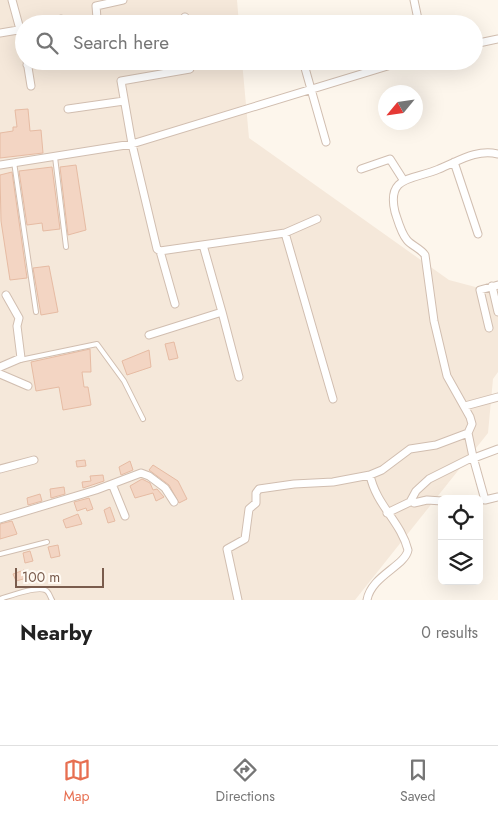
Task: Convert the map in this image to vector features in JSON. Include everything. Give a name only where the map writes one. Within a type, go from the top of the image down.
[{"type":"street","points":[[12,0],[17,15]]},
{"type":"street","points":[[95,3],[123,0]]},
{"type":"street","points":[[414,0],[417,15]]},
{"type":"street","points":[[0,33],[15,30]]},
{"type":"street","points":[[483,42],[498,40]]},
{"type":"street","points":[[28,70],[31,86]]},
{"type":"street","points":[[175,304],[158,249],[132,144],[122,79],[183,70]]},
{"type":"street","points":[[305,70],[326,142]]},
{"type":"street","points":[[0,165],[132,144],[376,70]]},
{"type":"street","points":[[68,109],[124,101]]},
{"type":"street","points":[[498,154],[484,152],[454,162],[404,181],[398,184],[393,192],[397,217],[406,239],[425,255],[434,321],[447,376],[465,406],[472,424],[468,433],[485,500],[498,497]]},
{"type":"street","points":[[361,169],[390,159],[404,181]]},
{"type":"street","points":[[454,162],[478,234]]},
{"type":"street","points":[[160,251],[285,233],[317,219]]},
{"type":"street","points":[[285,233],[333,399]]},
{"type":"street","points":[[203,245],[239,377]]},
{"type":"street","points":[[489,328],[480,290],[495,286],[498,312]]},
{"type":"street","points":[[0,367],[20,360],[17,326],[19,318],[6,296]]},
{"type":"street","points":[[149,336],[222,312]]},
{"type":"street","points":[[0,374],[28,386]]},
{"type":"street","points":[[465,406],[498,397]]},
{"type":"street","points":[[238,600],[227,549],[245,539],[249,508],[256,502],[257,491],[271,487],[333,482],[370,475],[382,470],[410,450],[436,445],[468,433]]},
{"type":"street","points":[[387,513],[406,505],[412,500],[416,491],[429,479],[473,457],[498,449]]},
{"type":"street","points":[[0,469],[34,460]]},
{"type":"street","points":[[0,519],[144,474],[165,488],[174,502]]},
{"type":"street","points":[[366,600],[375,583],[407,554],[406,545],[401,533],[375,495],[370,475]]},
{"type":"street","points":[[112,484],[125,516]]},
{"type":"street","points":[[412,500],[414,503],[427,500],[438,501]]},
{"type":"lane","points":[[55,157],[66,247]]},
{"type":"lane","points":[[14,162],[36,312]]},
{"type":"lane","points":[[20,360],[89,344],[97,344],[124,381],[143,420]]},
{"type":"lane","points":[[0,554],[47,542]]},
{"type":"lane","points":[[0,599],[21,592],[43,590],[48,592],[52,600]]},
{"type":"shaded area","points":[[0,0],[237,0],[238,15],[15,15],[15,70],[243,70],[249,138],[449,280],[498,293],[498,372],[493,379],[488,433],[355,600],[0,600]]},
{"type":"building","points":[[28,109],[30,131],[41,130],[43,153],[0,158],[0,133],[13,131],[13,127],[17,127],[15,110]]},
{"type":"building","points":[[76,165],[86,230],[68,235],[60,167]]},
{"type":"building","points":[[52,167],[60,229],[43,231],[42,223],[27,225],[19,171]]},
{"type":"building","points":[[12,172],[27,278],[10,280],[1,221],[0,175]]},
{"type":"building","points":[[49,266],[58,312],[41,315],[33,268]]},
{"type":"building","points":[[174,342],[178,358],[169,360],[165,344]]},
{"type":"building","points":[[90,349],[91,372],[82,372],[84,387],[88,387],[91,405],[63,410],[59,387],[36,391],[31,362]]},
{"type":"building","points":[[149,350],[151,367],[127,375],[122,361]]},
{"type":"building","points":[[85,460],[86,466],[77,467],[76,461]]},
{"type":"building","points":[[130,461],[133,470],[121,475],[119,467]]},
{"type":"building","points":[[153,465],[178,481],[187,499],[179,503],[169,485],[149,470]]},
{"type":"building","points":[[103,475],[104,481],[83,488],[82,482],[91,481],[90,476]]},
{"type":"building","points":[[142,479],[150,483],[153,490],[157,489],[164,497],[156,501],[153,493],[135,498],[130,486]]},
{"type":"building","points":[[64,487],[65,494],[51,498],[50,489]]},
{"type":"building","points":[[40,494],[42,501],[28,505],[27,498]]},
{"type":"building","points":[[89,498],[93,509],[87,511],[86,508],[77,511],[74,502]]},
{"type":"building","points":[[110,507],[115,521],[108,523],[104,510]]},
{"type":"building","points":[[78,514],[82,524],[66,528],[63,520]]},
{"type":"building","points":[[12,521],[17,534],[0,539],[0,524]]},
{"type":"building","points":[[58,545],[60,556],[51,558],[48,547]]},
{"type":"building","points":[[30,551],[33,561],[25,563],[23,553]]},
{"type":"building","points":[[24,570],[27,578],[16,581],[13,574]]}]
